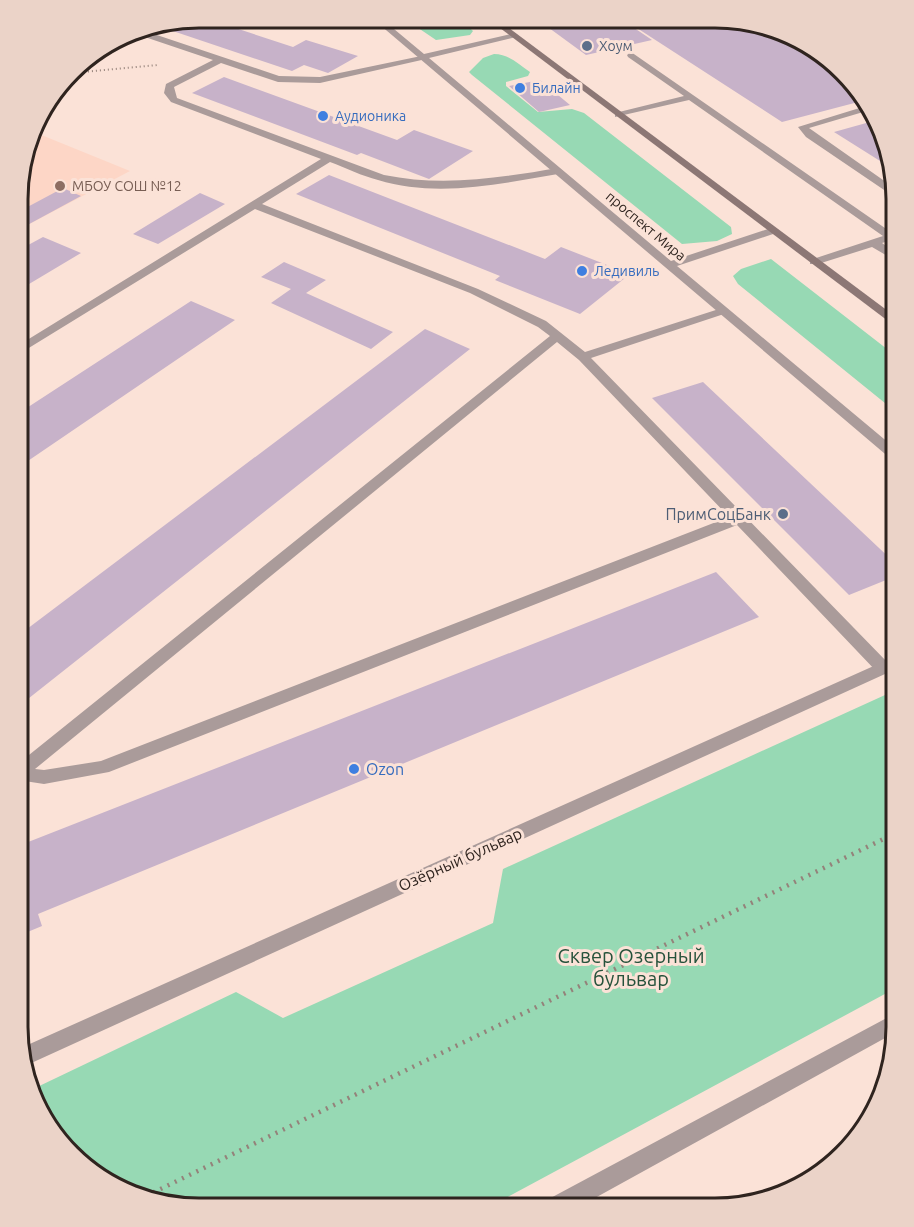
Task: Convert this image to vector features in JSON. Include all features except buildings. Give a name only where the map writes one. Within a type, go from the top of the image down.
[{"type":"main road","points":[[504,28],[886,315]]},
{"type":"street","name":"проспект Мира","points":[[389,29],[886,447]]},
{"type":"street","points":[[151,36],[278,79],[320,80],[513,35]]},
{"type":"street","points":[[631,54],[886,233]]},
{"type":"street","points":[[222,60],[169,86],[169,93],[174,100],[406,184],[450,187],[558,171]]},
{"type":"street","points":[[618,115],[691,98]]},
{"type":"street","points":[[860,110],[803,127],[809,135],[885,186]]},
{"type":"street","points":[[28,344],[252,204],[330,158]]},
{"type":"street","points":[[252,204],[474,291],[542,324],[583,357],[738,519],[885,662]]},
{"type":"street","points":[[669,265],[772,231]]},
{"type":"street","points":[[814,262],[886,239]]},
{"type":"street","points":[[874,243],[886,251]]},
{"type":"street","points":[[583,357],[723,311]]},
{"type":"street","points":[[28,766],[557,336]]},
{"type":"street","points":[[28,774],[44,777],[103,767],[738,519]]},
{"type":"street","name":"Озёрный бульвар","points":[[31,1053],[885,667]]},
{"type":"street","points":[[573,1198],[885,1028]]},
{"type":"path","points":[[86,72],[164,65]]},
{"type":"path","points":[[154,1192],[885,838]]},
{"type":"shaded area","name":"МБОУ СОШ №12","points":[[42,135],[130,171],[28,225],[30,178],[34,156]]},
{"type":"green space","points":[[470,28],[473,31],[470,35],[436,40],[419,29]]},
{"type":"green space","points":[[494,54],[509,58],[530,72],[528,76],[506,82],[506,86],[538,112],[572,109],[584,113],[731,227],[732,234],[717,241],[682,244],[469,72],[483,58]]},
{"type":"green space","points":[[771,259],[886,348],[886,404],[738,284],[733,276],[741,269]]},
{"type":"green space","name":"Сквер Озерный бульвар","points":[[885,695],[885,994],[506,1198],[200,1198],[156,1193],[114,1176],[87,1156],[57,1122],[46,1103],[39,1086],[236,992],[283,1018],[493,923],[503,869]]},
{"type":"place","name":"Хоум","points":[[587,46]]},
{"type":"place","name":"Билайн","points":[[520,88]]},
{"type":"place","name":"Аудионика","points":[[323,116]]},
{"type":"place","name":"МБОУ СОШ №12","points":[[60,186]]},
{"type":"place","name":"Ледивиль","points":[[582,271]]},
{"type":"place","name":"ПримСоцБанк","points":[[783,514]]},
{"type":"place","name":"Ozon","points":[[354,769]]}]
